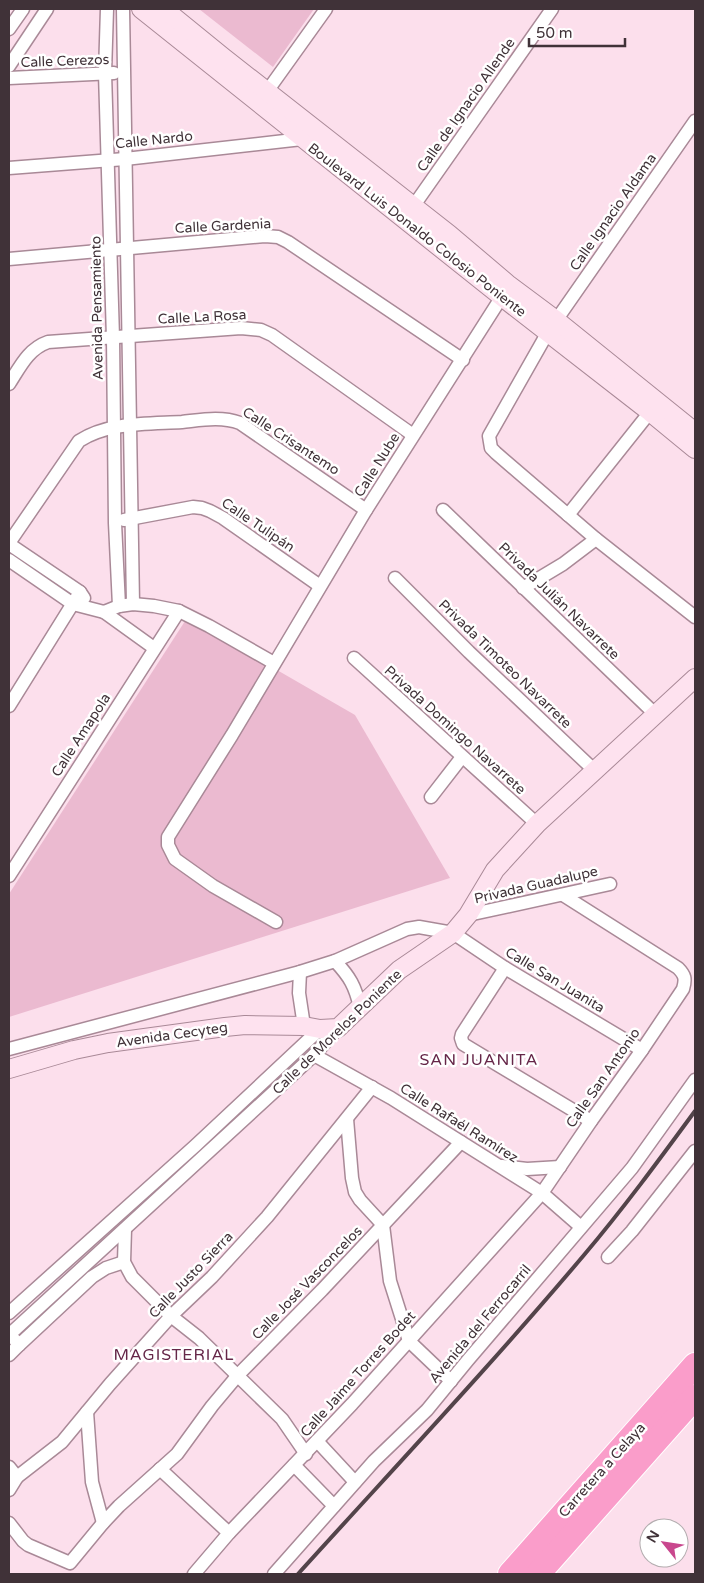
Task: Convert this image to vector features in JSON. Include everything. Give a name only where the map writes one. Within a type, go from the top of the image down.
[{"type":"highway","name":"Carretera a Celaya","points":[[510,1574],[695,1365]]},
{"type":"highway","name":"Carretera a Celaya","points":[[538,1574],[695,1397]]},
{"type":"main road","name":"Boulevard Luis Donaldo Colosio Poniente","points":[[141,9],[263,97],[506,291],[695,432]]},
{"type":"main road","name":"Boulevard Luis Donaldo Colosio Poniente","points":[[164,9],[263,97],[302,139],[409,212]]},
{"type":"main road","name":"Boulevard Luis Donaldo Colosio Poniente","points":[[552,326],[695,449]]},
{"type":"main road","name":"Calle de Morelos Poniente","points":[[338,1028],[399,970],[453,933],[468,915],[495,870],[537,824],[695,678]]},
{"type":"main road","name":"Avenida Cecyteg","points":[[9,1069],[74,1050],[108,1043],[239,1026],[338,1028]]},
{"type":"street","points":[[9,29],[23,9]]},
{"type":"street","points":[[9,66],[47,9]]},
{"type":"street","name":"Avenida Pensamiento","points":[[107,9],[105,73],[113,338],[114,523],[119,606]]},
{"type":"street","points":[[123,9],[133,604]]},
{"type":"street","points":[[263,97],[326,9]]},
{"type":"street","name":"Calle de Ignacio Allende","points":[[409,212],[552,9]]},
{"type":"street","name":"Calle Cerezos","points":[[9,78],[105,73],[124,74]]},
{"type":"street","name":"Calle Ignacio Aldama","points":[[568,515],[491,448],[489,436],[552,326],[695,121]]},
{"type":"street","name":"Calle Nardo","points":[[9,168],[125,159],[302,139]]},
{"type":"street","name":"Calle Gardenia","points":[[9,259],[128,247],[266,236],[278,237],[463,360]]},
{"type":"street","name":"Calle Nube","points":[[276,922],[213,886],[175,859],[168,845],[168,838],[232,735],[366,510],[506,291]]},
{"type":"street","name":"Calle La Rosa","points":[[9,384],[31,351],[39,345],[48,342],[241,328],[261,330],[272,335],[413,435]]},
{"type":"street","points":[[650,412],[568,515],[695,617]]},
{"type":"street","name":"Calle Crisantemo","points":[[9,544],[74,446],[86,436],[129,425],[222,419],[240,423],[366,510]]},
{"type":"street","name":"Calle Tulipán","points":[[114,523],[131,518],[193,507],[202,508],[223,518],[320,586]]},
{"type":"street","name":"Privada Julián Navarrete","points":[[443,510],[655,714]]},
{"type":"street","points":[[523,588],[563,564],[596,538]]},
{"type":"street","points":[[9,544],[80,592],[91,608]]},
{"type":"street","points":[[9,560],[73,604],[104,612],[154,648]]},
{"type":"street","name":"Privada Timoteo Navarrete","points":[[395,578],[469,652],[595,771]]},
{"type":"street","points":[[9,706],[80,592]]},
{"type":"street","points":[[104,612],[119,606],[133,604],[179,611],[274,663]]},
{"type":"street","name":"Calle Amapola","points":[[9,876],[179,611]]},
{"type":"street","name":"Privada Domingo Navarrete","points":[[354,658],[537,824]]},
{"type":"street","points":[[431,797],[462,757]]},
{"type":"street","name":"Privada Guadalupe","points":[[468,915],[610,884]]},
{"type":"street","name":"Calle San Antonio","points":[[542,1193],[642,1050],[682,989],[685,980],[678,968],[563,895]]},
{"type":"street","points":[[9,1048],[300,972],[335,961],[406,929],[419,927],[453,933]]},
{"type":"street","name":"Calle San Juanita","points":[[453,933],[505,968],[642,1050]]},
{"type":"street","points":[[335,961],[347,973],[354,985],[360,1007]]},
{"type":"street","points":[[505,968],[462,1034],[463,1044],[591,1121]]},
{"type":"street","points":[[300,972],[299,993],[312,1027]]},
{"type":"street","name":"Calle de Morelos Poniente","points":[[9,1313],[286,1063],[312,1027]]},
{"type":"street","name":"Calle de Morelos Poniente","points":[[9,1334],[314,1055],[338,1028]]},
{"type":"street","name":"Calle Rafaél Ramírez","points":[[314,1055],[372,1087],[542,1193],[581,1227]]},
{"type":"street","name":"Avenida del Ferrocarril","points":[[274,1574],[374,1461],[421,1417],[632,1168],[695,1080]]},
{"type":"street","name":"Calle Justo Sierra","points":[[18,1476],[54,1449],[171,1316],[212,1277],[266,1217],[372,1087]]},
{"type":"street","points":[[347,1119],[352,1178],[360,1200],[383,1225],[390,1281],[409,1340],[451,1381]]},
{"type":"street","name":"Calle José Vasconcelos","points":[[73,1564],[103,1523],[177,1454],[212,1406],[238,1375],[322,1290],[461,1142]]},
{"type":"street","points":[[195,1146],[204,1157]]},
{"type":"street","points":[[608,1257],[632,1231],[695,1150]]},
{"type":"street","points":[[499,1166],[527,1169],[560,1167]]},
{"type":"street","name":"Calle Jaime Torres Bodet","points":[[194,1574],[229,1533],[306,1454],[542,1193]]},
{"type":"street","points":[[125,1229],[124,1262],[132,1277],[171,1316],[199,1338],[282,1419],[306,1454]]},
{"type":"street","points":[[9,1355],[92,1277],[106,1268],[124,1262]]},
{"type":"street","points":[[68,1281],[78,1291]]},
{"type":"street","points":[[9,1334],[20,1345]]},
{"type":"street","points":[[87,1412],[92,1482],[103,1523]]},
{"type":"street","points":[[317,1441],[355,1482]]},
{"type":"street","points":[[294,1466],[334,1506]]},
{"type":"street","points":[[9,1467],[18,1476],[9,1490]]},
{"type":"street","points":[[160,1469],[229,1533]]},
{"type":"street","points":[[9,1523],[28,1545],[73,1564]]},
{"type":"shaded area","points":[[199,9],[314,9],[273,67]]},
{"type":"shaded area","points":[[187,618],[355,715],[450,878],[9,1017],[9,894]]},
{"type":"railway","points":[[298,1574],[549,1296],[613,1220],[695,1111]]},
{"type":"district","name":"SAN JUANITA","points":[[479,1060]]},
{"type":"district","name":"MAGISTERIAL","points":[[174,1355]]}]
